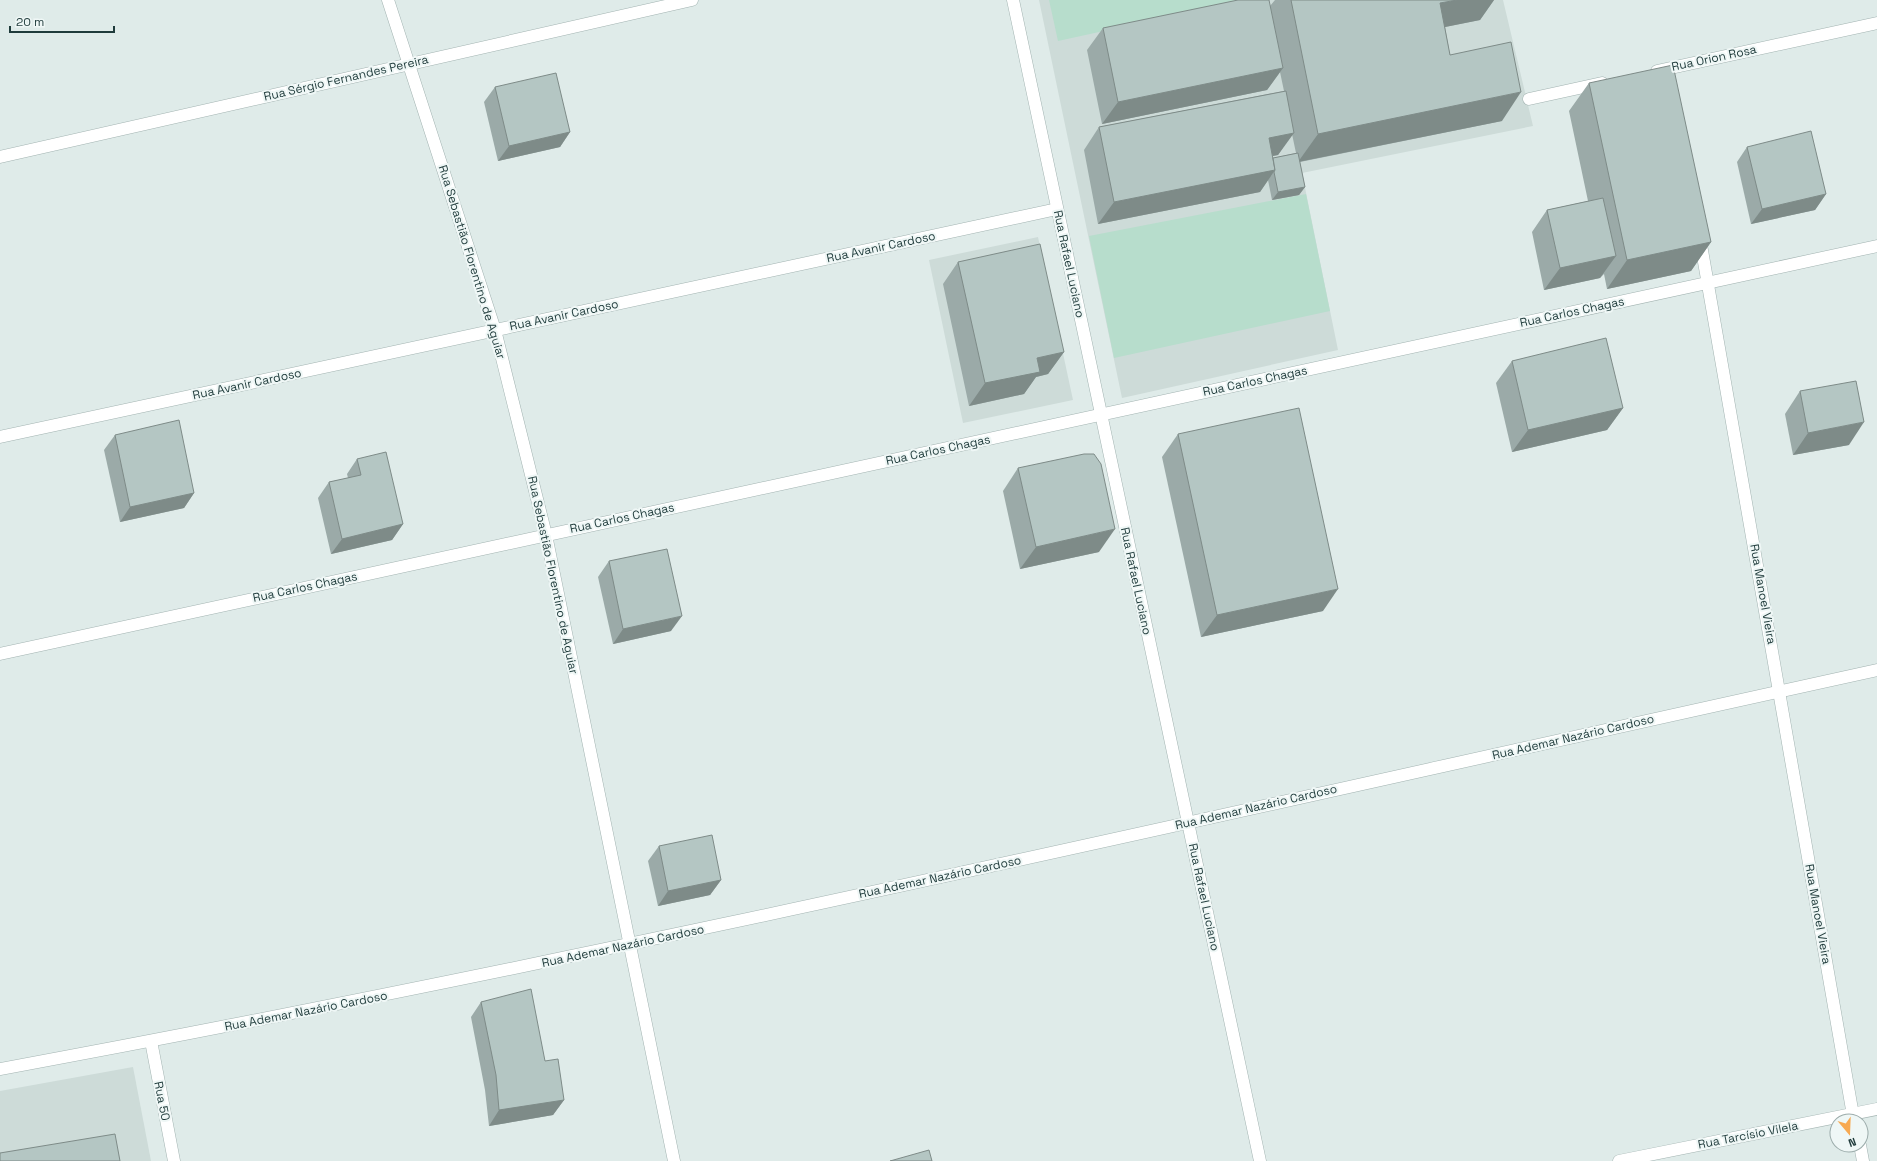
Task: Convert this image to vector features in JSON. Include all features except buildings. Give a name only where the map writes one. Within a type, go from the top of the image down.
[{"type":"street","name":"Rua Sebastião Florentino de Aguiar","points":[[388,0],[495,330],[546,535],[674,1161]]},
{"type":"street","name":"Rua Sérgio Fernandes Pereira","points":[[0,157],[692,0]]},
{"type":"street","name":"Rua Rafael Luciano","points":[[1013,0],[1260,1161]]},
{"type":"street","name":"Rua Orion Rosa","points":[[1643,74],[1877,23]]},
{"type":"street","points":[[1666,69],[1668,84]]},
{"type":"street","points":[[1529,99],[1612,81]]},
{"type":"street","name":"Rua Avanir Cardoso","points":[[0,437],[1057,209]]},
{"type":"street","name":"Rua Manoel Vieira","points":[[1698,229],[1853,1113]]},
{"type":"street","name":"Rua Carlos Chagas","points":[[0,654],[1877,246]]},
{"type":"street","name":"Rua Ademar Nazário Cardoso","points":[[0,1069],[150,1041],[630,945],[1877,670]]},
{"type":"street","name":"Rua 50","points":[[150,1041],[174,1161]]},
{"type":"street","name":"Rua Tarcísio Vilela","points":[[1867,1113],[1877,1109]]},
{"type":"street","name":"Rua Tarcísio Vilela","points":[[1619,1161],[1829,1123]]},
{"type":"shaded area","points":[[1039,0],[1503,0],[1533,126],[1302,173],[1338,350],[1122,398]]},
{"type":"shaded area","points":[[1038,237],[1073,400],[963,423],[929,260]]},
{"type":"shaded area","points":[[133,1067],[151,1161],[0,1161],[0,1091]]},
{"type":"green space","points":[[1049,0],[1245,0],[1058,41]]},
{"type":"green space","points":[[1306,194],[1330,311],[1114,358],[1089,236]]}]
